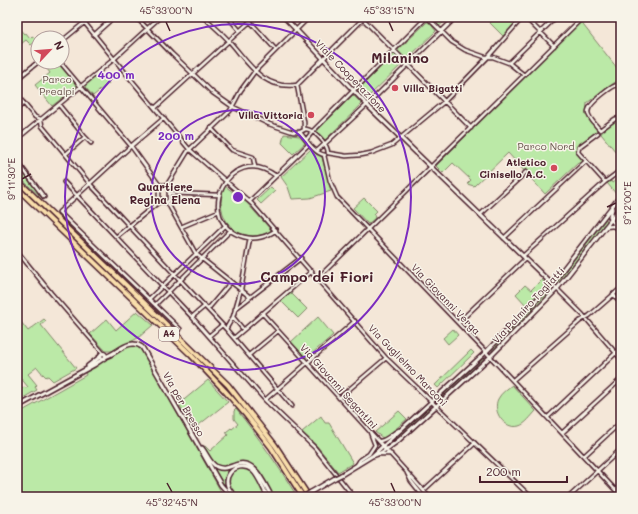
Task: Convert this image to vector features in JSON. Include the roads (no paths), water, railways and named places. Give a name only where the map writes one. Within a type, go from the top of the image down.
[{"type":"highway","name":"A4","points":[[17,180],[228,385],[275,445],[309,497]]},
{"type":"highway","name":"A4","points":[[17,188],[191,355],[225,391],[246,415],[271,448],[303,497]]},
{"type":"street","name":"Via Guglielmo Marconi","points":[[80,17],[189,149],[250,201],[386,358],[531,497]]},
{"type":"street","points":[[94,34],[114,17]]},
{"type":"street","points":[[136,17],[213,94],[233,107],[282,129],[300,132],[308,129],[312,131],[325,144],[328,149],[328,153]]},
{"type":"street","points":[[17,139],[114,60],[160,17]]},
{"type":"street","points":[[204,17],[229,41],[255,71],[266,80],[276,85],[287,86],[297,85],[363,18],[471,128]]},
{"type":"street","points":[[228,17],[240,31]]},
{"type":"street","points":[[246,17],[276,50]]},
{"type":"street","points":[[155,108],[255,17]]},
{"type":"street","name":"Viale Cooperazione","points":[[284,17],[354,92],[400,138],[557,289]]},
{"type":"street","points":[[167,185],[189,149],[230,111],[241,90],[255,71],[309,17]]},
{"type":"street","points":[[306,140],[312,131],[354,92],[427,17],[452,42],[464,50],[480,56],[493,57],[509,63],[524,75]]},
{"type":"street","points":[[317,151],[367,105],[456,17]]},
{"type":"street","points":[[300,132],[309,144],[323,155],[328,153],[346,156],[371,153],[392,145],[445,101],[524,17],[554,46]]},
{"type":"street","points":[[509,63],[556,17]]},
{"type":"street","points":[[318,278],[579,21],[578,17]]},
{"type":"street","points":[[70,34],[85,22]]},
{"type":"street","points":[[17,79],[30,68]]},
{"type":"street","points":[[67,70],[131,146],[160,186],[160,200]]},
{"type":"street","points":[[621,84],[614,85],[590,105],[588,110],[588,114],[600,130],[614,119],[621,118]]},
{"type":"street","points":[[297,85],[304,122],[304,130]]},
{"type":"street","points":[[17,95],[35,117],[41,119]]},
{"type":"street","points":[[17,109],[24,103]]},
{"type":"street","points":[[59,105],[91,143]]},
{"type":"street","points":[[164,118],[131,146],[59,213],[180,329]]},
{"type":"street","points":[[41,119],[42,126],[90,184],[208,309],[292,406]]},
{"type":"street","points":[[211,128],[232,150],[254,157],[255,167]]},
{"type":"street","points":[[598,133],[578,149],[578,152],[605,182]]},
{"type":"street","points":[[66,154],[85,137]]},
{"type":"street","points":[[250,201],[309,144]]},
{"type":"street","name":"Via Giovanni Verga","points":[[323,155],[330,181],[337,197],[341,202],[513,380],[621,496]]},
{"type":"street","points":[[17,161],[44,197]]},
{"type":"street","points":[[504,238],[586,161]]},
{"type":"street","points":[[276,176],[266,170],[255,167],[246,168],[238,171],[226,181],[219,195],[219,211],[226,225],[231,230],[250,238],[262,237],[276,230]]},
{"type":"street","points":[[458,323],[524,257],[605,182],[621,170]]},
{"type":"street","points":[[480,215],[526,172]]},
{"type":"street","points":[[64,182],[209,336],[265,400],[315,448],[354,497]]},
{"type":"street","points":[[160,186],[167,185]]},
{"type":"street","points":[[167,185],[169,187],[170,199],[167,202]]},
{"type":"street","points":[[169,193],[219,195]]},
{"type":"street","name":"Via Palmiro Togliatti","points":[[385,447],[400,430],[486,352],[552,284],[621,195]]},
{"type":"street","name":"Via Palmiro Togliatti","points":[[613,206],[621,199]]},
{"type":"street","points":[[116,237],[160,200]]},
{"type":"street","points":[[160,200],[162,202],[167,202]]},
{"type":"street","points":[[167,202],[196,254],[250,297]]},
{"type":"street","points":[[613,206],[610,216],[611,220],[620,231]]},
{"type":"street","name":"Via Palmiro Togliatti","points":[[385,447],[394,443],[490,357],[557,289],[621,207]]},
{"type":"street","points":[[181,227],[219,211]]},
{"type":"street","points":[[149,299],[176,275],[226,225]]},
{"type":"street","points":[[605,227],[613,226],[620,231]]},
{"type":"street","points":[[155,304],[202,260],[231,230]]},
{"type":"street","points":[[226,329],[233,317],[241,289],[250,238]]},
{"type":"street","points":[[17,251],[100,349],[103,356],[89,365],[86,369],[19,407],[17,401]]},
{"type":"street","points":[[235,308],[300,258]]},
{"type":"street","points":[[234,338],[312,271]]},
{"type":"street","points":[[208,309],[231,282]]},
{"type":"street","points":[[513,380],[580,321],[586,318],[621,288]]},
{"type":"street","points":[[557,289],[586,318],[621,359]]},
{"type":"street","points":[[613,294],[621,303]]},
{"type":"street","points":[[192,318],[205,306]]},
{"type":"street","name":"Via Giovanni Segantini","points":[[262,313],[429,497]]},
{"type":"street","points":[[233,317],[244,329]]},
{"type":"street","points":[[265,400],[355,321]]},
{"type":"street","points":[[209,336],[222,325]]},
{"type":"street","points":[[249,355],[278,331]]},
{"type":"street","name":"Via per Bresso","points":[[103,356],[111,354],[130,344],[137,344],[142,347],[221,485],[232,497]]},
{"type":"street","points":[[548,418],[621,348]]},
{"type":"street","points":[[339,398],[386,358]]},
{"type":"street","points":[[562,434],[621,379]]},
{"type":"street","points":[[584,456],[621,422]]},
{"type":"street","points":[[356,465],[360,460],[369,454],[374,445],[367,428]]},
{"type":"street","points":[[380,442],[386,440],[400,430]]},
{"type":"street","points":[[195,440],[211,462],[217,467],[227,468],[241,464],[248,464],[254,468],[272,497]]},
{"type":"street","points":[[379,453],[391,454],[394,443]]},
{"type":"street","points":[[424,490],[475,443]]},
{"type":"street","points":[[303,497],[379,453],[385,447]]},
{"type":"street","points":[[372,456],[374,452],[385,447]]},
{"type":"street","points":[[569,497],[621,449]]},
{"type":"street","points":[[237,497],[228,489],[227,480],[231,471],[242,467],[247,468],[254,473],[268,497]]},
{"type":"street","name":"Via Giovanni Segantini","points":[[404,469],[411,481],[424,497]]},
{"type":"street","points":[[221,485],[227,497]]},
{"type":"street","points":[[616,490],[621,486]]},
{"type":"place","name":"Villa Bigatti","points":[[395,88]]},
{"type":"place","name":"Villa Vittoria","points":[[311,115]]},
{"type":"place","name":"Atletico Cinisello A.C.","points":[[554,168]]},
{"type":"district","name":"Milanino","points":[[400,58]]},
{"type":"district","name":"Quartiere Regina Elena","points":[[165,193]]},
{"type":"district","name":"Campo dei Fiori","points":[[317,277]]},
{"type":"park label","name":"Parco Prealpi","points":[[57,84]]},
{"type":"park label","name":"Parco Nord","points":[[546,146]]}]
